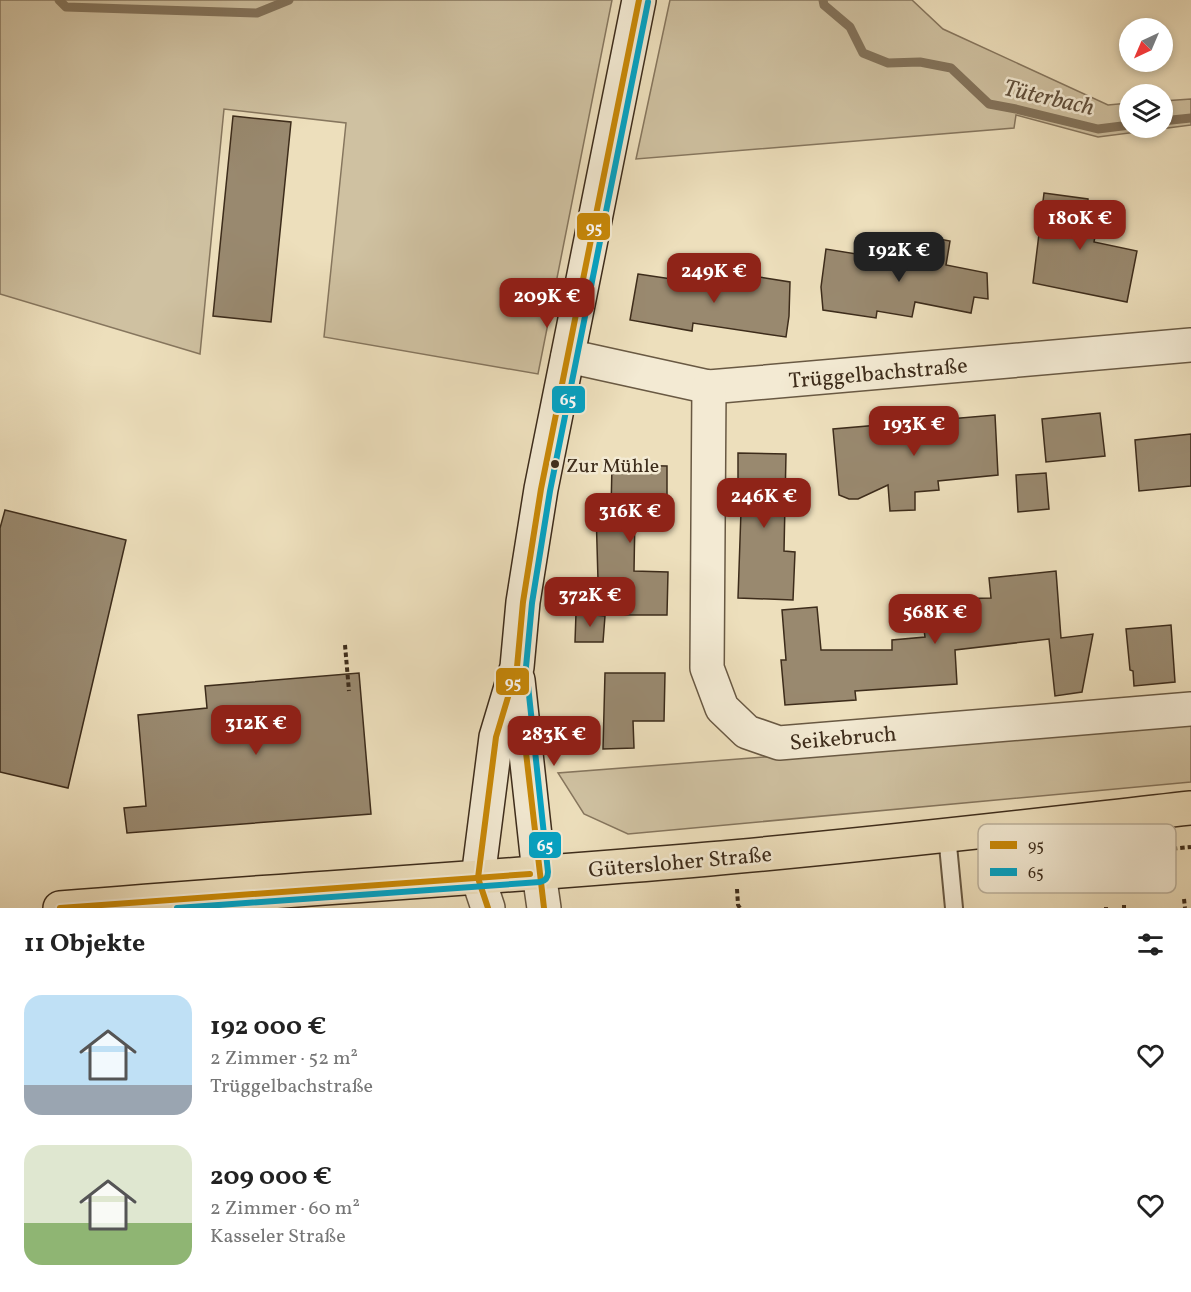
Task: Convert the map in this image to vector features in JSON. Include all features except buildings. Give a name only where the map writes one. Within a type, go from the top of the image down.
[{"type":"main road","name":"Gütersloher Straße","points":[[1052,824],[1191,808]]},
{"type":"main road","name":"Gütersloher Straße","points":[[60,908],[484,893],[538,873],[711,859],[978,832]]},
{"type":"street","points":[[544,908],[538,873],[517,666],[524,590],[541,489],[639,0]]},
{"type":"street","name":"Trüggelbachstraße","points":[[568,356],[709,387],[1191,345]]},
{"type":"street","name":"Seikebruch","points":[[709,387],[708,668],[722,708],[747,732],[779,743],[1191,709]]},
{"type":"street","points":[[484,893],[496,737],[517,666]]},
{"type":"lane","points":[[947,836],[954,908]]},
{"type":"path","points":[[345,645],[349,691]]},
{"type":"path","points":[[737,889],[740,908]]},
{"type":"path","points":[[1184,899],[1185,908]]},
{"type":"shaded area","points":[[0,0],[612,0],[538,374],[324,337],[346,123],[224,109],[200,354],[0,294]]},
{"type":"shaded area","points":[[670,0],[912,0],[943,29],[1108,105],[1119,104],[1119,134],[1098,137],[1016,115],[1014,128],[636,159]]},
{"type":"shaded area","points":[[1191,99],[1191,125],[1173,127],[1173,100]]},
{"type":"shaded area","points":[[1191,724],[1191,782],[628,834],[584,814],[558,773]]},
{"type":"waterway","name":"Tüterbach","points":[[59,0],[66,7],[257,13],[289,0]]},
{"type":"waterway","name":"Tüterbach","points":[[823,0],[824,5],[850,27],[863,53],[888,63],[920,62],[951,68],[989,104],[1098,129],[1119,126]]},
{"type":"waterway","name":"Tüterbach","points":[[1173,120],[1191,118]]},
{"type":"transit line","name":"95","points":[[488,908],[478,878],[496,737],[517,667],[523,602],[541,489],[639,0]]},
{"type":"transit line","name":"65","points":[[177,908],[540,882],[547,878],[526,667],[532,603],[550,491],[648,2]]},
{"type":"transit line","name":"95","points":[[525,744],[544,908]]},
{"type":"transit line","name":"95","points":[[60,908],[530,874]]},
{"type":"place","name":"Zur Mühle","points":[[555,464]]}]
